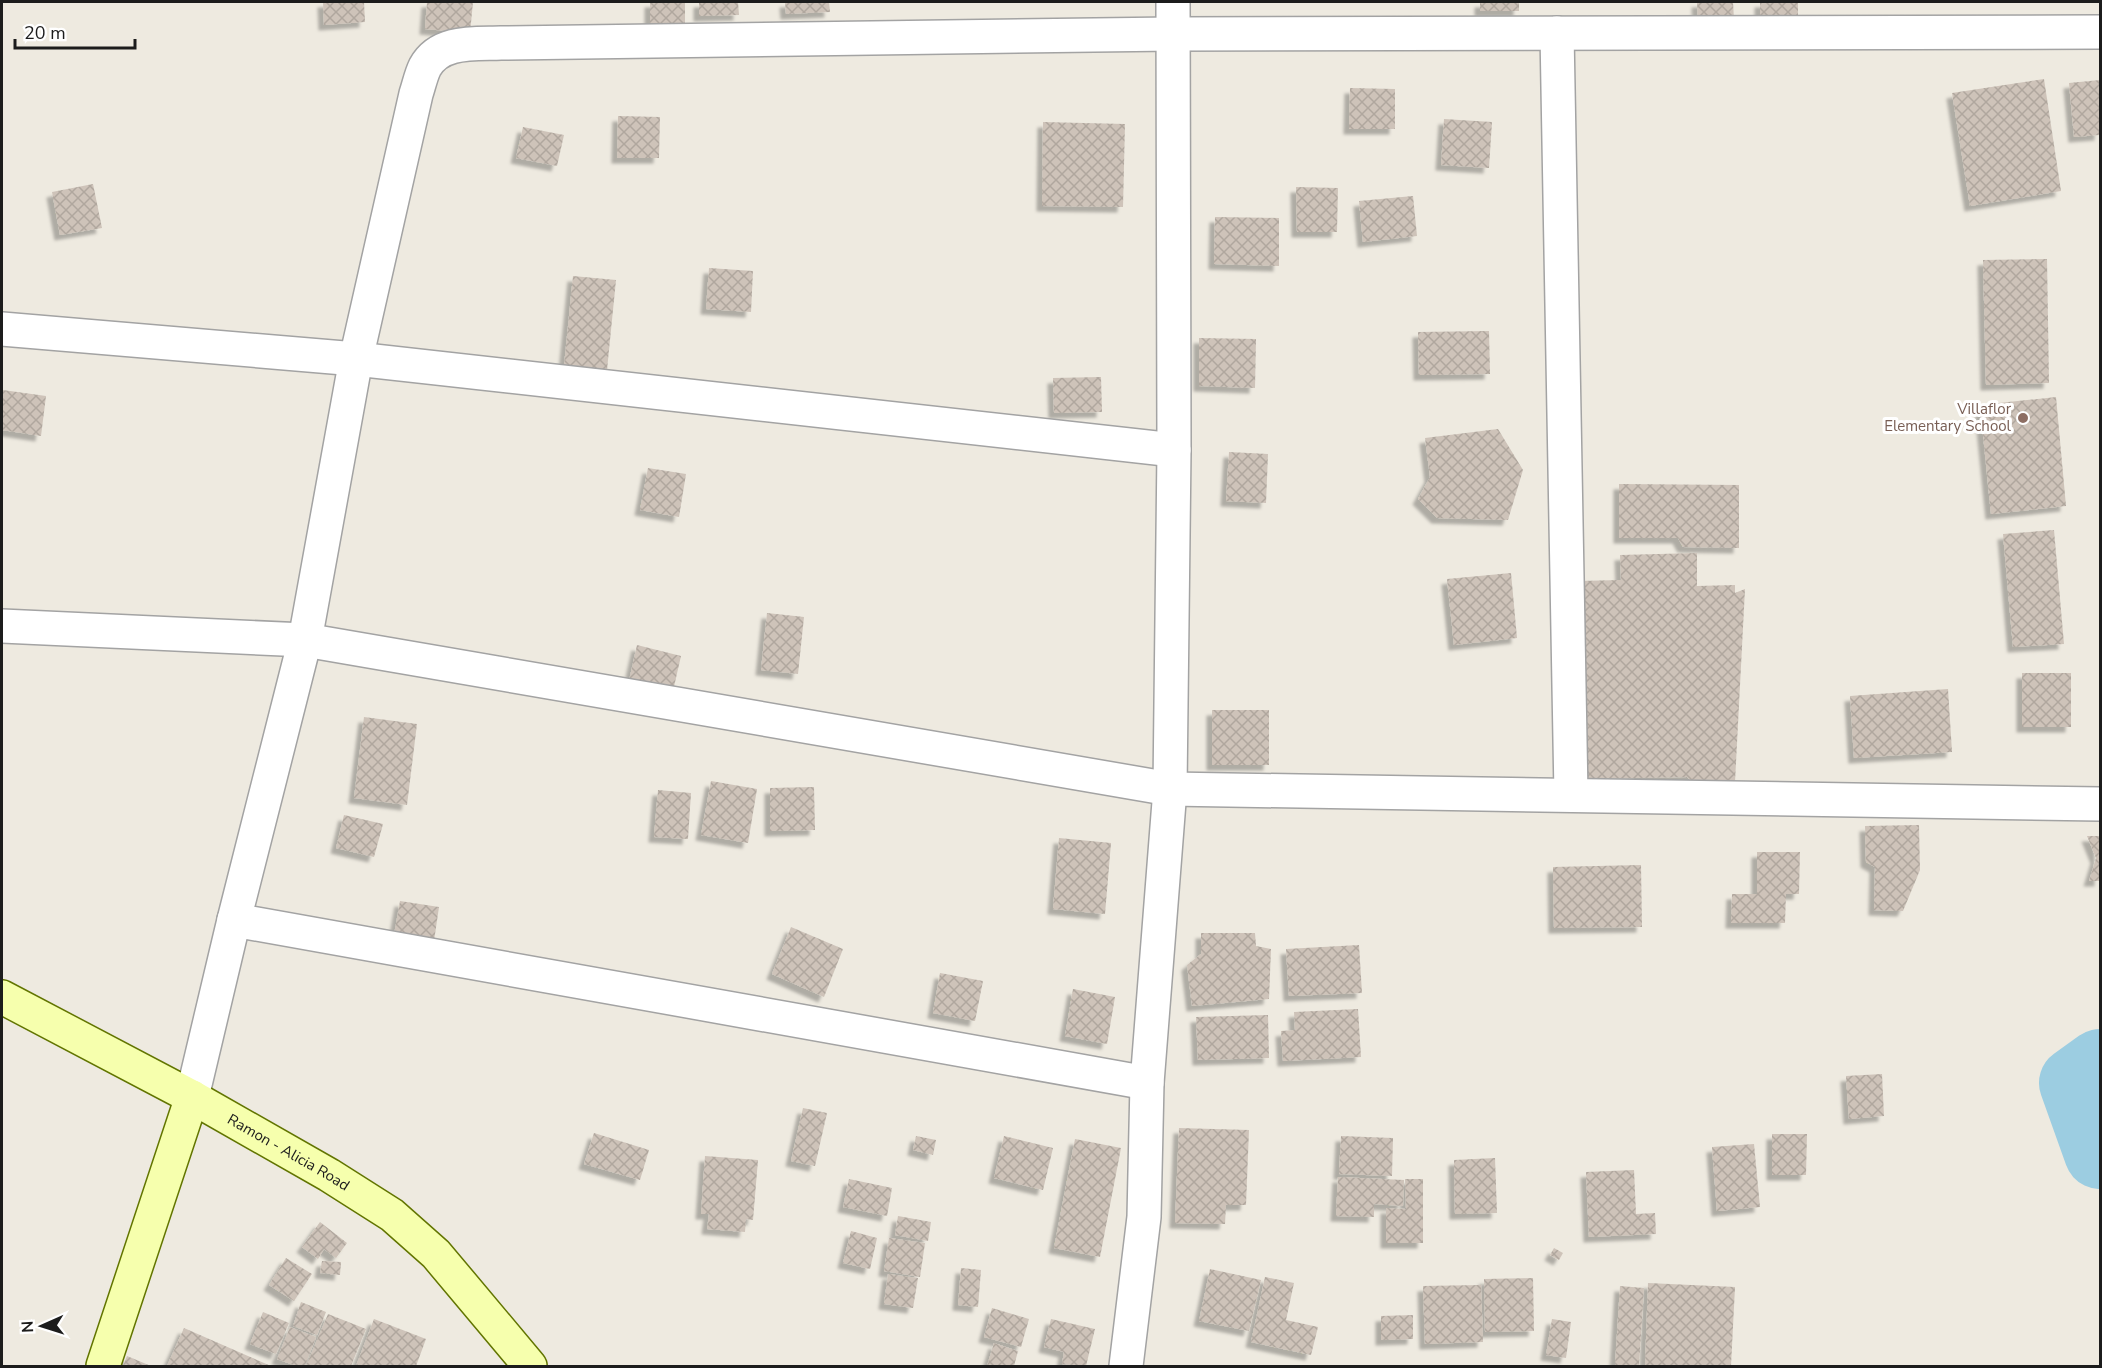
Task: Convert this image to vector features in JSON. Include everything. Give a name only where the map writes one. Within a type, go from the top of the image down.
[{"type":"main road","name":"Ramon - Alicia Road","points":[[2,997],[192,1097],[329,1175],[392,1215],[436,1254],[530,1366]]},
{"type":"main road","points":[[103,1366],[192,1097]]},
{"type":"street","points":[[1126,1366],[1144,1217],[1147,1083],[1170,789],[1174,450],[1173,2]]},
{"type":"street","points":[[192,1097],[305,640],[356,359],[416,94],[425,68],[435,53],[455,45],[501,43],[1173,34],[2100,32]]},
{"type":"street","points":[[1557,33],[1571,795]]},
{"type":"street","points":[[2,329],[356,359],[1174,450]]},
{"type":"street","points":[[2,626],[305,640],[1170,789],[2100,804]]},
{"type":"street","points":[[234,920],[1147,1083]]},
{"type":"building","points":[[323,2],[364,2],[365,22],[324,25]]},
{"type":"building","points":[[427,2],[473,2],[470,33],[425,29]]},
{"type":"building","points":[[650,2],[685,2],[685,24],[650,23]]},
{"type":"building","points":[[699,2],[738,2],[739,15],[699,16]]},
{"type":"building","points":[[785,2],[829,2],[830,12],[786,14]]},
{"type":"building","points":[[1480,2],[1519,2],[1519,11],[1480,11]]},
{"type":"building","points":[[1697,2],[1733,2],[1734,19],[1698,21]]},
{"type":"building","points":[[1760,2],[1798,2],[1798,21],[1760,20]]},
{"type":"building","points":[[2044,79],[2061,191],[1970,206],[1952,93]]},
{"type":"building","points":[[2100,80],[2100,135],[2074,137],[2069,83]]},
{"type":"building","points":[[1350,88],[1395,89],[1395,129],[1349,129]]},
{"type":"building","points":[[618,116],[660,117],[659,158],[617,158]]},
{"type":"building","points":[[1444,119],[1492,122],[1489,168],[1441,165]]},
{"type":"building","points":[[1043,122],[1125,124],[1123,207],[1042,206]]},
{"type":"building","points":[[523,127],[564,135],[557,166],[516,158]]},
{"type":"building","points":[[93,184],[102,228],[60,235],[52,192]]},
{"type":"building","points":[[1296,187],[1338,188],[1337,232],[1297,232]]},
{"type":"building","points":[[1413,196],[1417,236],[1363,242],[1359,201]]},
{"type":"building","points":[[1215,217],[1279,218],[1279,266],[1214,264]]},
{"type":"building","points":[[2047,259],[2049,383],[1986,385],[1983,260]]},
{"type":"building","points":[[709,268],[753,271],[751,312],[706,309]]},
{"type":"building","points":[[573,276],[616,280],[607,370],[564,366]]},
{"type":"building","points":[[1489,331],[1490,374],[1419,375],[1418,332]]},
{"type":"building","points":[[1199,338],[1256,339],[1255,388],[1199,386]]},
{"type":"building","points":[[1101,377],[1102,412],[1054,413],[1053,378]]},
{"type":"building","points":[[3,390],[46,396],[41,436],[2,430]]},
{"type":"building","points":[[2056,397],[2066,506],[1991,514],[1980,405]]},
{"type":"building","points":[[1498,429],[1523,470],[1508,520],[1437,518],[1418,499],[1430,477],[1425,438]]},
{"type":"building","points":[[1229,452],[1268,454],[1266,503],[1226,501]]},
{"type":"building","points":[[648,468],[686,474],[679,517],[640,510]]},
{"type":"building","points":[[1619,484],[1739,485],[1739,548],[1683,547],[1678,538],[1619,538]]},
{"type":"building","points":[[2054,530],[2064,644],[2013,647],[2003,534]]},
{"type":"building","points":[[1697,553],[1697,586],[1735,585],[1735,593],[1745,589],[1735,782],[1696,786],[1687,777],[1582,779],[1579,581],[1621,580],[1620,555]]},
{"type":"building","points":[[1511,573],[1517,638],[1454,645],[1447,579]]},
{"type":"building","points":[[767,613],[804,617],[798,674],[761,670]]},
{"type":"building","points":[[637,645],[681,656],[673,691],[629,681]]},
{"type":"building","points":[[2022,673],[2071,673],[2071,727],[2022,727]]},
{"type":"building","points":[[1948,689],[1952,752],[1854,758],[1850,696]]},
{"type":"building","points":[[1212,710],[1269,710],[1269,765],[1212,765]]},
{"type":"building","points":[[364,717],[417,724],[407,805],[354,798]]},
{"type":"building","points":[[711,781],[757,789],[748,843],[701,835]]},
{"type":"building","points":[[814,787],[815,830],[770,831],[770,788]]},
{"type":"building","points":[[658,790],[691,793],[688,839],[654,837]]},
{"type":"building","points":[[344,815],[383,824],[374,857],[336,848]]},
{"type":"building","points":[[1919,825],[1920,870],[1903,911],[1874,910],[1875,867],[1866,862],[1865,826]]},
{"type":"building","points":[[2087,836],[2100,836],[2100,881],[2089,881],[2096,858]]},
{"type":"building","points":[[1059,838],[1111,843],[1105,914],[1053,909]]},
{"type":"building","points":[[1757,852],[1800,852],[1799,894],[1786,894],[1785,923],[1731,923],[1732,894],[1757,894]]},
{"type":"building","points":[[1641,865],[1642,927],[1554,928],[1553,867]]},
{"type":"building","points":[[400,901],[439,907],[434,941],[394,935]]},
{"type":"building","points":[[791,927],[843,949],[824,997],[772,974]]},
{"type":"building","points":[[1201,933],[1255,933],[1256,946],[1271,949],[1269,999],[1192,1006],[1187,965],[1201,954]]},
{"type":"building","points":[[1359,945],[1362,993],[1289,996],[1286,949]]},
{"type":"building","points":[[940,973],[983,981],[975,1021],[933,1013]]},
{"type":"building","points":[[1073,989],[1115,997],[1107,1044],[1065,1036]]},
{"type":"building","points":[[1358,1009],[1361,1057],[1283,1061],[1281,1031],[1295,1030],[1294,1012]]},
{"type":"building","points":[[1268,1015],[1269,1058],[1198,1060],[1196,1017]]},
{"type":"building","points":[[1882,1074],[1884,1116],[1849,1119],[1846,1076]]},
{"type":"building","points":[[803,1108],[827,1113],[815,1166],[791,1161]]},
{"type":"building","points":[[1179,1128],[1249,1130],[1246,1205],[1226,1205],[1225,1224],[1175,1223]]},
{"type":"building","points":[[594,1133],[649,1150],[640,1180],[584,1164]]},
{"type":"building","points":[[1772,1134],[1807,1134],[1806,1175],[1772,1175]]},
{"type":"building","points":[[916,1136],[936,1140],[933,1155],[913,1150]]},
{"type":"building","points":[[1004,1136],[1053,1148],[1043,1190],[994,1178]]},
{"type":"building","points":[[1341,1136],[1393,1138],[1392,1176],[1339,1174]]},
{"type":"building","points":[[1075,1139],[1121,1148],[1100,1257],[1054,1248]]},
{"type":"building","points":[[1754,1144],[1760,1207],[1717,1211],[1712,1147]]},
{"type":"building","points":[[705,1156],[758,1160],[753,1220],[746,1219],[745,1232],[707,1229],[709,1214],[701,1214]]},
{"type":"building","points":[[1495,1158],[1497,1213],[1455,1214],[1454,1160]]},
{"type":"building","points":[[1634,1170],[1636,1214],[1655,1213],[1656,1234],[1589,1237],[1586,1172]]},
{"type":"building","points":[[1338,1177],[1404,1180],[1403,1206],[1374,1204],[1374,1217],[1336,1216]]},
{"type":"building","points":[[849,1179],[892,1188],[887,1216],[843,1207]]},
{"type":"building","points":[[1405,1179],[1423,1179],[1423,1243],[1386,1243],[1386,1208],[1406,1209]]},
{"type":"building","points":[[898,1216],[931,1222],[928,1241],[895,1235]]},
{"type":"building","points":[[320,1222],[347,1243],[336,1258],[324,1249],[318,1259],[302,1247]]},
{"type":"building","points":[[851,1231],[877,1238],[870,1269],[843,1263]]},
{"type":"building","points":[[889,1238],[925,1243],[920,1277],[884,1271]]},
{"type":"building","points":[[1554,1248],[1563,1253],[1559,1260],[1550,1255]]},
{"type":"building","points":[[286,1258],[312,1274],[294,1301],[269,1285]]},
{"type":"building","points":[[322,1261],[341,1262],[340,1275],[320,1273]]},
{"type":"building","points":[[961,1268],[981,1270],[978,1307],[958,1305]]},
{"type":"building","points":[[1210,1269],[1261,1280],[1249,1331],[1199,1321]]},
{"type":"building","points":[[888,1274],[918,1278],[913,1308],[884,1304]]},
{"type":"building","points":[[1265,1277],[1294,1283],[1286,1320],[1318,1327],[1311,1355],[1251,1342]]},
{"type":"building","points":[[1533,1278],[1534,1331],[1485,1332],[1484,1279]]},
{"type":"building","points":[[1648,1283],[1735,1287],[1731,1366],[1645,1366]]},
{"type":"building","points":[[1481,1285],[1483,1342],[1425,1344],[1423,1286]]},
{"type":"building","points":[[1620,1286],[1644,1288],[1639,1366],[1615,1366]]},
{"type":"building","points":[[301,1302],[326,1312],[317,1335],[293,1326]]},
{"type":"building","points":[[992,1308],[1029,1319],[1021,1347],[984,1337]]},
{"type":"building","points":[[263,1312],[289,1323],[276,1354],[250,1344]]},
{"type":"building","points":[[328,1314],[366,1329],[351,1366],[306,1366]]},
{"type":"building","points":[[1413,1315],[1413,1339],[1381,1340],[1381,1316]]},
{"type":"building","points":[[374,1319],[426,1339],[416,1366],[356,1366]]},
{"type":"building","points":[[1051,1319],[1095,1329],[1086,1366],[1062,1364],[1064,1352],[1044,1347]]},
{"type":"building","points":[[1552,1319],[1571,1322],[1566,1358],[1546,1355]]},
{"type":"building","points":[[290,1327],[316,1337],[305,1366],[296,1366],[277,1359]]},
{"type":"building","points":[[184,1328],[271,1366],[167,1366]]},
{"type":"building","points":[[994,1343],[1018,1351],[1014,1366],[987,1366]]},
{"type":"building","points":[[127,1356],[151,1366],[123,1366]]},
{"type":"waterway","points":[[2100,1065],[2075,1083],[2100,1153]]},
{"type":"place","name":"Villaflor Elementary School","points":[[2023,418]]}]
